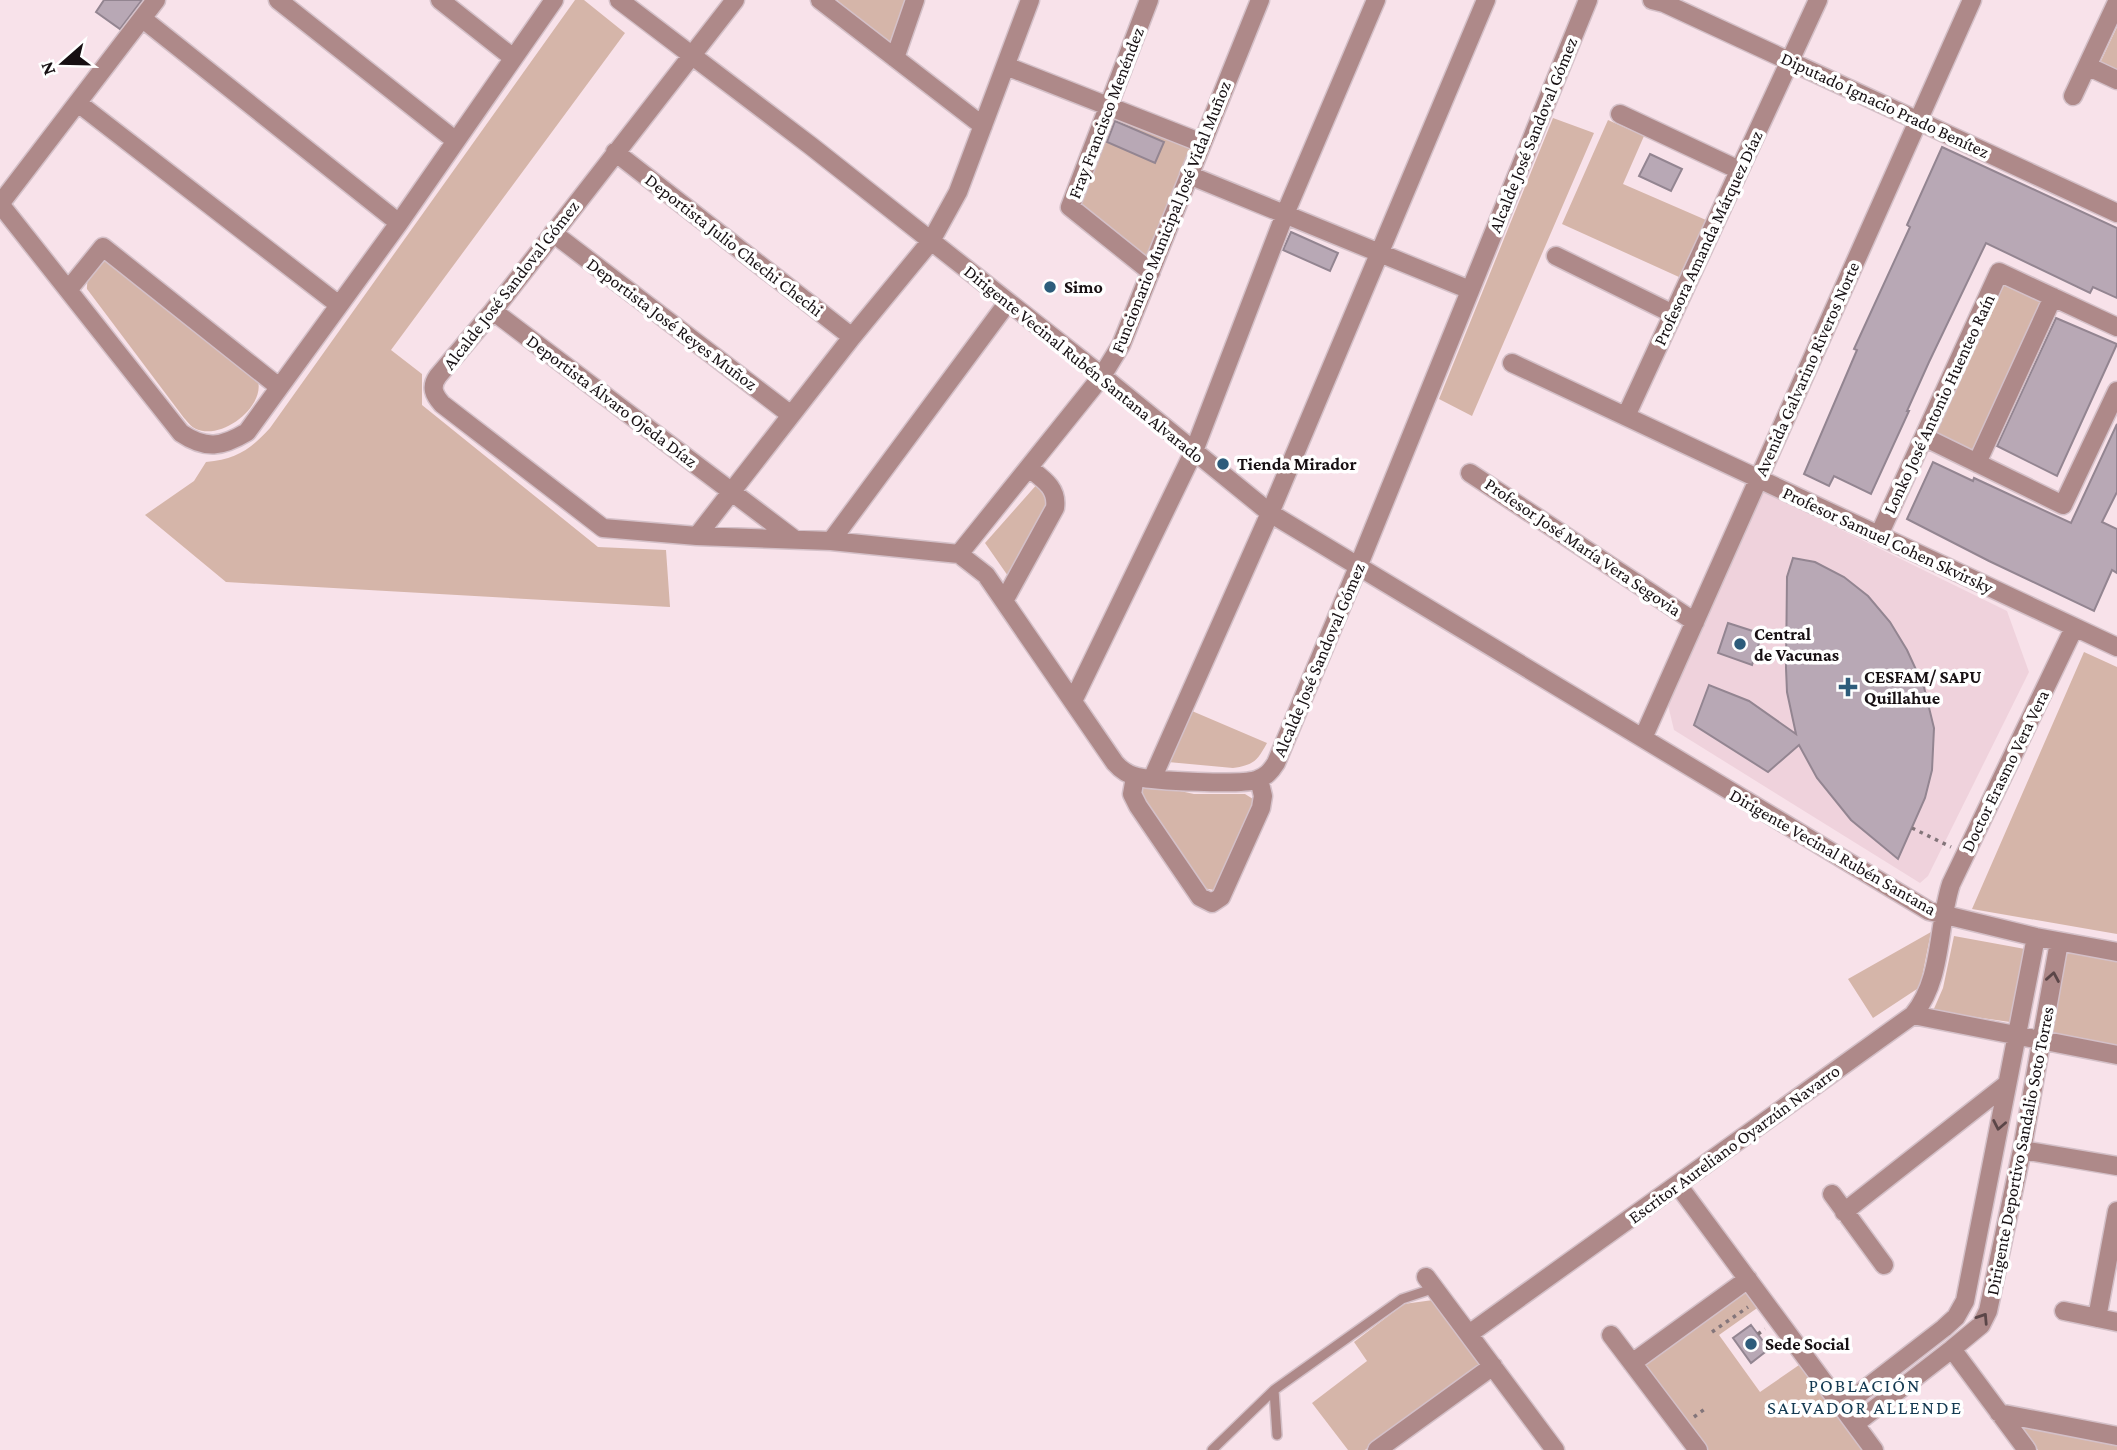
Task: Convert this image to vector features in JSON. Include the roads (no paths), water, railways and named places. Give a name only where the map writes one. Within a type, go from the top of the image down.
[{"type":"street","points":[[156,0],[0,204],[167,417],[181,433],[202,445],[232,441],[247,432],[399,223],[554,0]]},
{"type":"street","points":[[278,0],[456,141]]},
{"type":"street","points":[[440,0],[513,57]]},
{"type":"street","name":"Dirigente Vecinal Rubén Santana Alvarado","points":[[619,0],[811,146],[1270,513],[1643,738]]},
{"type":"street","points":[[690,56],[735,0]]},
{"type":"street","points":[[820,0],[983,126]]},
{"type":"street","points":[[895,58],[915,0]]},
{"type":"street","points":[[696,536],[931,241],[958,192],[1030,0]]},
{"type":"street","name":"Fray Francisco Menéndez","points":[[1149,0],[1070,207],[1150,272]]},
{"type":"street","name":"Funcionario Municipal José Vidal Muñoz","points":[[960,554],[1102,376],[1121,345],[1260,0]]},
{"type":"street","points":[[1073,701],[1194,451],[1285,214],[1376,0]]},
{"type":"street","points":[[960,554],[986,575],[1115,763],[1124,772],[1143,778],[1240,783],[1259,779],[1264,796],[1261,808],[1220,897],[1212,903],[1200,897],[1132,794],[1143,778],[1270,513],[1486,0]]},
{"type":"street","name":"Alcalde José Sandoval Gómez","points":[[1259,779],[1271,771],[1276,763],[1588,0]]},
{"type":"street","name":"Diputado Ignacio Prado Benítez","points":[[1652,0],[1664,3],[2117,212]]},
{"type":"street","name":"Profesora Amanda Márquez Díaz","points":[[1626,416],[1818,0]]},
{"type":"street","name":"Avenida Galvarino Riveros Norte","points":[[1643,738],[1972,0]]},
{"type":"street","points":[[2073,96],[2117,2]]},
{"type":"street","points":[[143,19],[399,223]]},
{"type":"street","name":"Alcalde José Sandoval Gómez","points":[[690,56],[493,311],[435,381],[435,395],[442,404],[596,524],[610,530],[831,541],[960,554]]},
{"type":"street","points":[[1006,66],[1202,143]]},
{"type":"street","points":[[2087,66],[2117,80]]},
{"type":"street","points":[[78,103],[339,305]]},
{"type":"street","points":[[1620,114],[1740,170]]},
{"type":"street","name":"Deportista Julio Chechi Chechi","points":[[615,152],[852,337]]},
{"type":"street","points":[[1189,174],[1470,290]]},
{"type":"street","name":"Deportista José Reyes Muñoz","points":[[553,233],[791,415]]},
{"type":"street","points":[[68,290],[103,247],[279,387]]},
{"type":"street","points":[[1556,256],[1673,314]]},
{"type":"street","name":"Lonko José Antonio Huenteo Raín","points":[[1879,535],[1999,272],[2053,297]]},
{"type":"street","points":[[1977,463],[2053,297],[2117,327]]},
{"type":"street","points":[[831,541],[1007,302]]},
{"type":"street","name":"Deportista Álvaro Ojeda Díaz","points":[[493,311],[731,492]]},
{"type":"street","name":"Profesor Samuel Cohen Skvirsky","points":[[1512,363],[2117,647]]},
{"type":"street","points":[[1924,437],[2063,505],[2117,391]]},
{"type":"street","points":[[1004,601],[1055,508],[1056,500],[1051,486],[1028,468]]},
{"type":"street","name":"Profesor José María Vera Segovia","points":[[1470,473],[1695,622]]},
{"type":"street","points":[[731,492],[794,539]]},
{"type":"street","name":"Doctor Erasmo Vera Vera","points":[[1944,916],[1951,884],[2074,628]]},
{"type":"street","name":"Dirigente Vecinal Rubén Santana","points":[[1643,738],[1929,911],[2117,953]]},
{"type":"street","name":"Escritor Aureliano Oyarzún Navarro","points":[[1469,1334],[1913,1015],[1925,1000],[1931,984],[1944,916]]},
{"type":"street","name":"Dirigente Deportivo Sandalio Soto Torres","points":[[1842,1407],[1944,1328],[1956,1317],[1965,1301],[2036,937]]},
{"type":"street","name":"Dirigente Deportivo Sandalio Soto Torres","points":[[1855,1424],[1981,1325],[1988,1311],[2022,1150],[2059,942]]},
{"type":"street","points":[[1913,1015],[2117,1055]]},
{"type":"street","points":[[1844,1212],[2007,1084]]},
{"type":"street","points":[[2022,1150],[2117,1166]]},
{"type":"street","points":[[1678,1185],[1874,1450]]},
{"type":"street","points":[[1832,1194],[1884,1265]]},
{"type":"street","points":[[2097,1318],[2117,1211]]},
{"type":"street","points":[[1632,1363],[1748,1279]]},
{"type":"street","points":[[1431,1283],[1555,1450]]},
{"type":"street","points":[[2064,1311],[2117,1322]]},
{"type":"street","points":[[1611,1335],[1698,1450]]},
{"type":"street","points":[[1952,1349],[2026,1450]]},
{"type":"street","points":[[1377,1450],[1493,1366]]},
{"type":"street","points":[[1999,1413],[2117,1436]]},
{"type":"lane","points":[[1212,1450],[1274,1390],[1402,1299],[1431,1283]]},
{"type":"lane","points":[[1274,1390],[1278,1435]]},
{"type":"place","name":"Simo","points":[[1050,287]]},
{"type":"place","name":"Tienda Mirador","points":[[1223,464]]},
{"type":"place","name":"Central de Vacunas","points":[[1740,644]]},
{"type":"place","name":"CESFAM/ SAPU Quillahue","points":[[1848,687]]},
{"type":"place","name":"Sede Social","points":[[1751,1344]]},
{"type":"district","name":"POBLACIÓN SALVADOR ALLENDE","points":[[1865,1396]]}]
